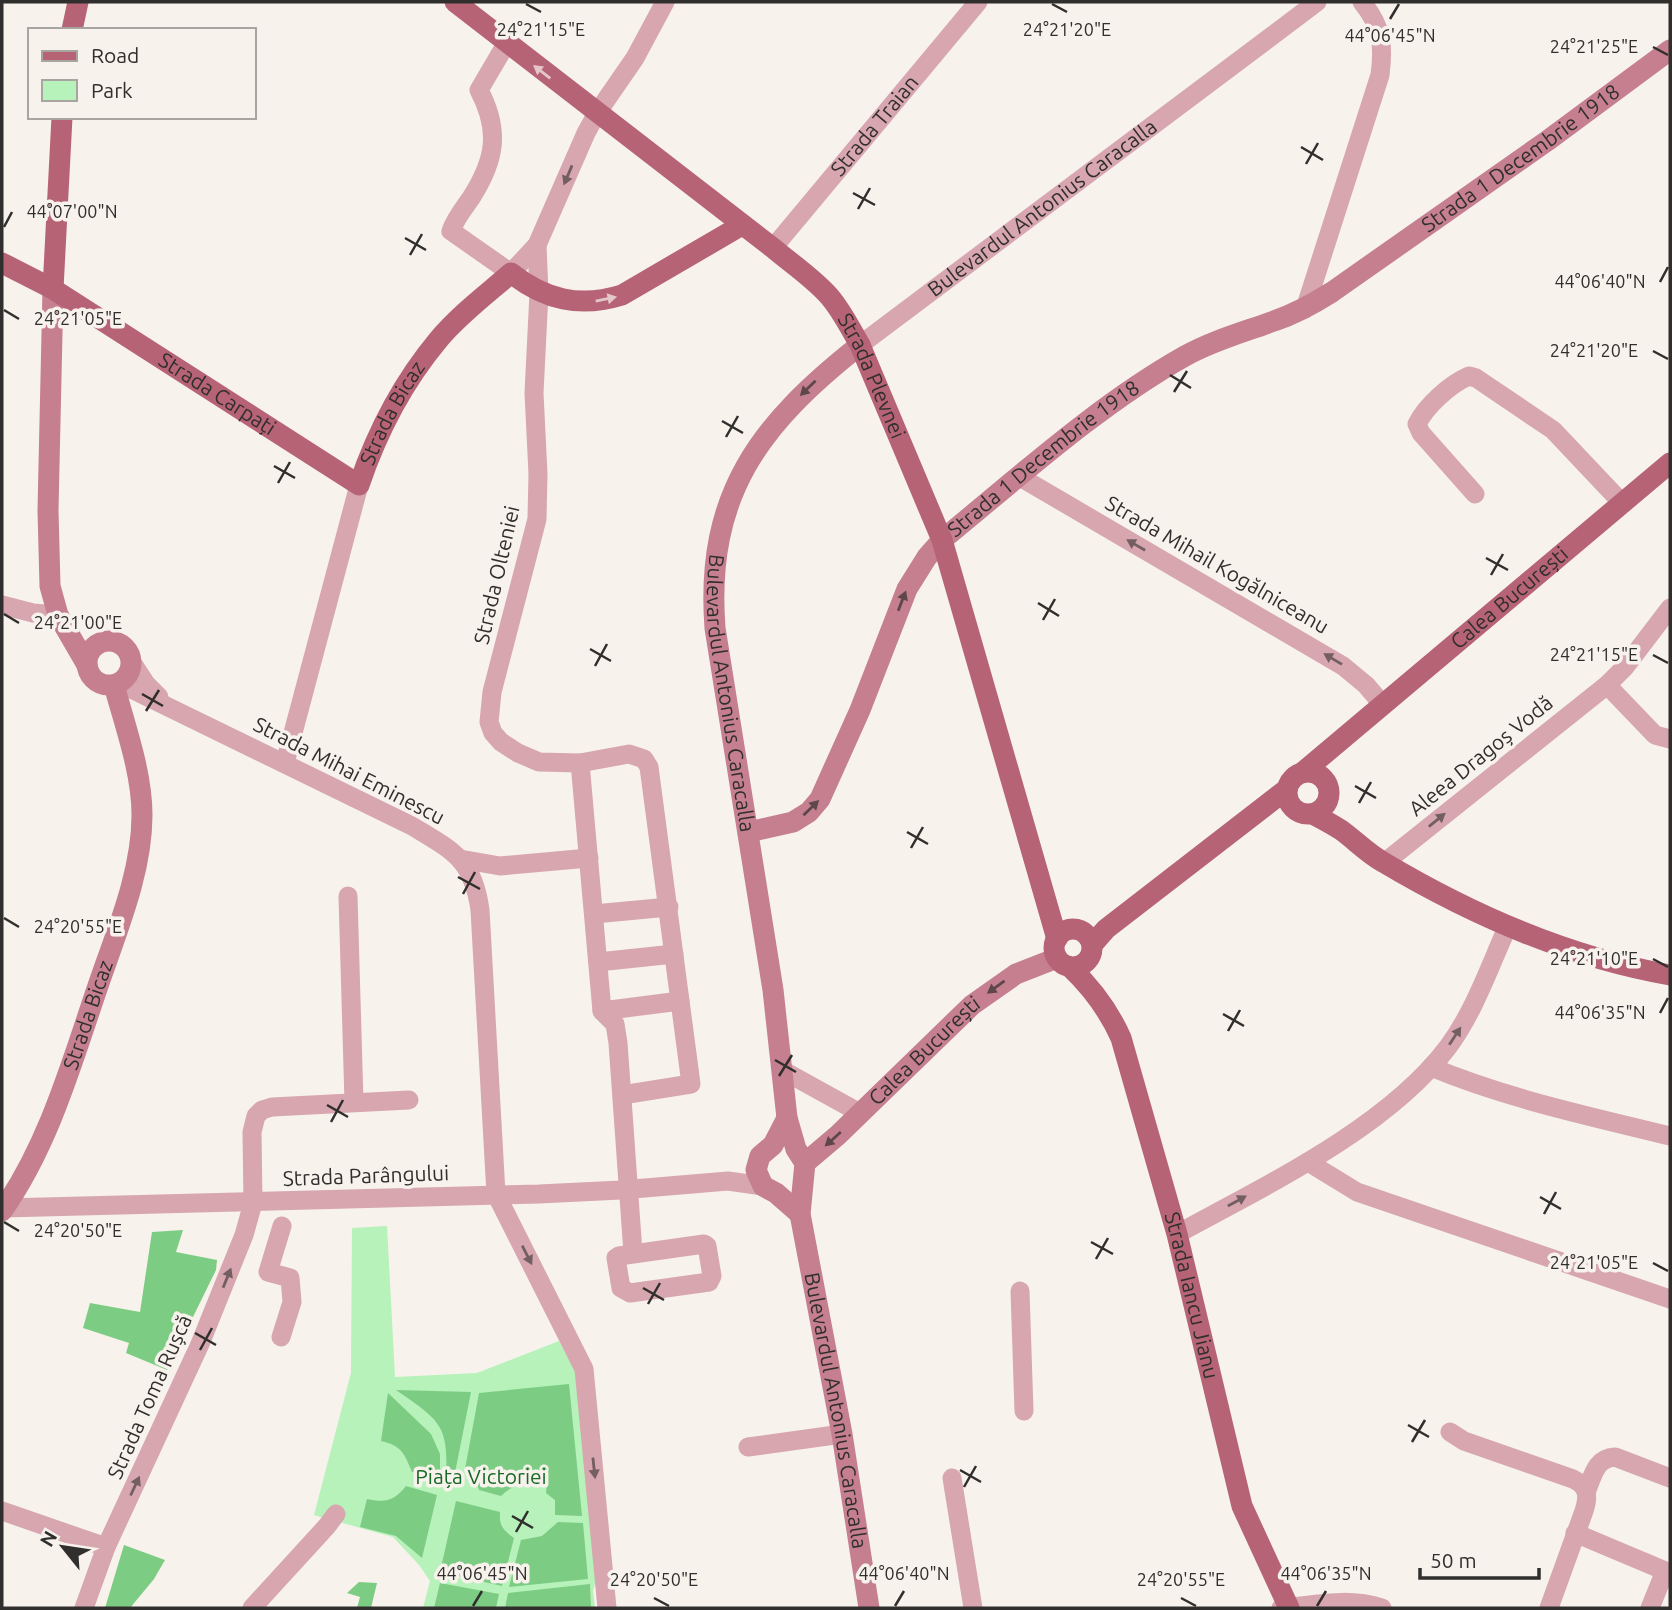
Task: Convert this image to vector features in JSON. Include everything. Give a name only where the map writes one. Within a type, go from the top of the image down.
[{"type":"main road","points":[[72,28],[78,2]]},
{"type":"main road","name":"Strada Plevnei","points":[[455,2],[773,248],[830,298],[860,345],[942,540],[1045,901],[1050,912],[1078,945]]},
{"type":"main road","name":"Strada 1 Decembrie 1918","points":[[749,832],[793,822],[809,812],[820,799],[860,710],[906,589],[926,557],[942,540],[1100,413],[1147,379],[1208,344],[1305,309],[1536,148],[1670,50]]},
{"type":"main road","points":[[60,619],[76,632],[103,642],[118,643],[124,648],[131,661],[127,676],[116,684],[99,683],[93,679],[60,619],[50,586],[48,510],[52,289],[61,119]]},
{"type":"main road","points":[[511,273],[539,293],[566,300],[590,302],[622,295],[742,225]]},
{"type":"main road","name":"Strada Carpați","points":[[2,263],[52,289],[359,485]]},
{"type":"main road","name":"Strada Bicaz","points":[[359,485],[372,447],[409,379],[441,337],[511,273]]},
{"type":"main road","name":"Bulevardul Antonius Caracalla","points":[[860,345],[811,385],[771,429],[741,475],[729,502],[714,566],[715,628],[749,832],[784,1071],[788,1118],[801,1164],[800,1214],[842,1434],[869,1608]]},
{"type":"main road","name":"Calea București","points":[[1303,772],[1670,463]]},
{"type":"main road","points":[[87,666],[91,651],[103,642]]},
{"type":"main road","name":"Strada Bicaz","points":[[3,1209],[58,1104],[119,923],[141,841],[139,784],[116,684]]},
{"type":"main road","name":"Calea București","points":[[1328,792],[1333,761],[1348,734]]},
{"type":"main road","points":[[1341,830],[1320,776],[1303,772],[1293,778],[1289,798],[1301,814],[1313,814],[1341,830],[1384,863],[1443,897],[1507,928],[1597,958],[1670,975]]},
{"type":"main road","points":[[1313,814],[1323,808],[1328,792]]},
{"type":"main road","name":"Calea București","points":[[801,1164],[838,1135],[991,990],[1016,974],[1078,945],[1265,806],[1289,798]]},
{"type":"main road","name":"Strada Iancu Jianu","points":[[1078,945],[1090,986],[1122,1038],[1177,1234],[1242,1506],[1289,1608]]},
{"type":"main road","points":[[788,1118],[773,1145],[763,1152],[757,1161],[756,1170],[770,1189],[800,1214]]},
{"type":"main road","points":[[770,1189],[791,1191],[801,1164],[789,1145],[773,1145]]},
{"type":"street","name":"Strada Bicaz","points":[[511,273],[537,246],[597,113],[635,58],[665,2]]},
{"type":"street","name":"Strada Traian","points":[[773,248],[978,2]]},
{"type":"street","name":"Bulevardul Antonius Caracalla","points":[[860,345],[1317,2]]},
{"type":"street","points":[[1305,309],[1380,75],[1383,51],[1380,33],[1362,2]]},
{"type":"street","points":[[506,44],[479,89],[490,111],[494,130],[490,155],[473,194],[451,231],[511,273]]},
{"type":"street","name":"Strada Olteniei","points":[[537,246],[539,293],[534,393],[537,519],[492,692],[489,722],[493,733],[518,754],[539,762],[580,763],[629,754],[644,759],[649,767],[669,907]]},
{"type":"street","points":[[1475,494],[1421,433],[1417,424],[1422,415],[1459,380],[1469,376],[1476,378],[1553,430],[1622,503]]},
{"type":"street","name":"Strada Mihail Kogălniceanu","points":[[1020,477],[1343,666],[1366,685],[1383,705]]},
{"type":"street","name":"Strada Bicaz","points":[[285,762],[359,485]]},
{"type":"street","points":[[2,605],[60,619]]},
{"type":"street","name":"Aleea Dragoș Vodă","points":[[1384,863],[1607,685],[1625,667],[1670,608]]},
{"type":"street","name":"Strada Mihai Eminescu","points":[[131,661],[146,684],[174,708]]},
{"type":"street","name":"Strada Mihai Eminescu","points":[[116,684],[174,708],[412,826],[442,844],[460,859],[477,886],[480,910],[496,1194]]},
{"type":"street","points":[[1607,685],[1655,735],[1670,738]]},
{"type":"street","points":[[580,763],[602,1011],[614,1024],[634,1253]]},
{"type":"street","points":[[460,859],[500,866],[589,858]]},
{"type":"street","points":[[348,896],[354,1102],[409,1100]]},
{"type":"street","points":[[594,914],[669,907],[691,1084],[622,1096]]},
{"type":"street","points":[[1177,1234],[1308,1162],[1396,1099],[1430,1067],[1460,1030],[1507,928]]},
{"type":"street","points":[[598,962],[674,954]]},
{"type":"street","points":[[602,1011],[680,1001]]},
{"type":"street","points":[[1430,1067],[1517,1098],[1670,1136]]},
{"type":"street","points":[[784,1071],[860,1113]]},
{"type":"street","name":"Strada Toma Rușcă","points":[[83,1608],[106,1547],[201,1344],[244,1235],[253,1203],[252,1132],[256,1116],[272,1107],[354,1102]]},
{"type":"street","name":"Strada Parângului","points":[[728,1181],[757,1161]]},
{"type":"street","points":[[1308,1162],[1357,1192],[1670,1299]]},
{"type":"street","name":"Strada Parângului","points":[[3,1209],[629,1190],[728,1181],[770,1189]]},
{"type":"street","points":[[496,1194],[584,1369],[607,1608]]},
{"type":"street","points":[[281,1337],[292,1302],[290,1278],[268,1272],[282,1226]]},
{"type":"street","points":[[704,1244],[707,1246],[711,1280],[625,1292],[621,1288],[616,1258],[634,1253],[704,1244]]},
{"type":"street","points":[[1020,1291],[1024,1411]]},
{"type":"street","points":[[1450,1432],[1464,1441],[1573,1479],[1587,1490]]},
{"type":"street","points":[[748,1447],[842,1434]]},
{"type":"street","points":[[1549,1608],[1588,1499],[1587,1490],[1601,1461],[1615,1457],[1670,1478]]},
{"type":"street","points":[[952,1478],[973,1608]]},
{"type":"street","points":[[2,1511],[106,1547]]},
{"type":"street","points":[[252,1608],[336,1514]]},
{"type":"street","points":[[1575,1533],[1667,1572],[1650,1608]]},
{"type":"street","points":[[1280,1608],[1342,1601],[1382,1608]]},
{"type":"green space","name":"Piața Victoriei","points":[[387,1226],[395,1377],[477,1373],[559,1341],[575,1371],[596,1580],[593,1591],[595,1608],[423,1608],[430,1581],[393,1537],[314,1515],[351,1373],[352,1228]]},
{"type":"green space","points":[[183,1230],[176,1252],[217,1260],[216,1270],[167,1370],[126,1353],[129,1343],[83,1328],[90,1303],[140,1312],[152,1232]]},
{"type":"green space","points":[[569,1384],[582,1516],[555,1515],[555,1500],[546,1493],[547,1481],[540,1473],[530,1475],[501,1496],[479,1490],[474,1475],[465,1469],[479,1393]]},
{"type":"green space","points":[[396,1390],[471,1392],[452,1488],[446,1487],[446,1451],[440,1429],[425,1411]]},
{"type":"green space","points":[[388,1393],[431,1434],[440,1454],[440,1478],[412,1472],[401,1451],[394,1445],[381,1441]]},
{"type":"green space","points":[[406,1486],[437,1495],[422,1558],[396,1536],[360,1527],[367,1499],[389,1500]]},
{"type":"green space","points":[[456,1501],[500,1512],[503,1527],[514,1538],[502,1586],[440,1572]]},
{"type":"green space","points":[[558,1522],[583,1523],[588,1579],[509,1587],[521,1540],[542,1536]]},
{"type":"green space","points":[[124,1545],[165,1560],[154,1579],[130,1608],[105,1608]]},
{"type":"green space","points":[[359,1582],[377,1583],[371,1608],[357,1608],[360,1597],[347,1593]]},
{"type":"green space","points":[[440,1583],[499,1594],[496,1608],[434,1608]]},
{"type":"green space","points":[[590,1584],[591,1608],[505,1608],[508,1593]]}]
